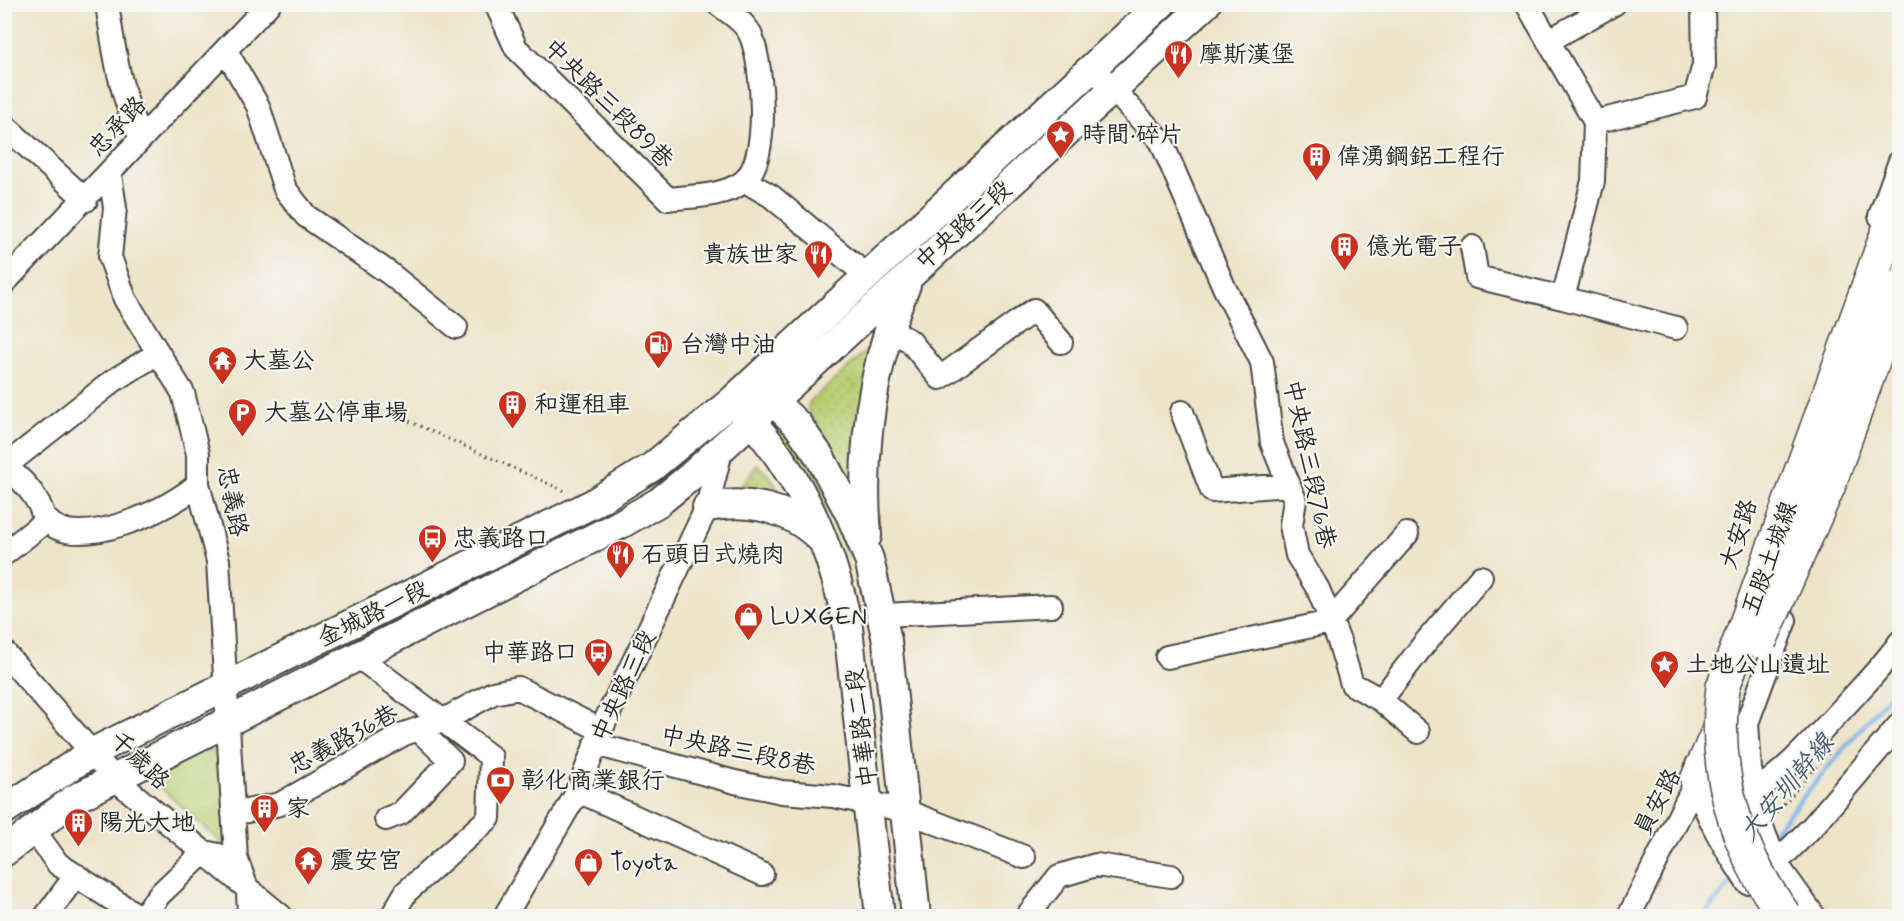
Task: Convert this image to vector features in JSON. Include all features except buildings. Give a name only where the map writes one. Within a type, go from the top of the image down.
[{"type":"highway","name":"五股土城線","points":[[1785,916],[1751,863],[1726,792],[1719,743],[1723,687],[1899,200]]},
{"type":"highway","points":[[1696,780],[1737,689],[1771,600],[1899,243]]},
{"type":"highway","name":"五股土城線","points":[[1799,916],[1770,876],[1746,814],[1738,770],[1741,708],[1757,648],[1828,487],[1899,286]]},
{"type":"main road","name":"中央路三段","points":[[742,391],[1161,4]]},
{"type":"main road","name":"中央路三段","points":[[722,448],[1206,4]]},
{"type":"main road","points":[[869,559],[864,493],[867,435],[875,376],[887,328],[910,274]]},
{"type":"main road","points":[[742,391],[773,402],[801,429],[820,457],[851,516],[869,559]]},
{"type":"main road","name":"中華路二段","points":[[742,391],[752,421],[775,449],[792,476],[825,543],[839,581],[848,628],[870,803],[880,916]]},
{"type":"main road","name":"金城路一段","points":[[4,810],[93,752],[592,504],[652,467],[742,391]]},
{"type":"main road","name":"金城路一段","points":[[4,852],[74,799],[639,514],[691,476],[722,448]]},
{"type":"main road","points":[[707,507],[730,503],[758,505],[806,524],[825,543]]},
{"type":"main road","name":"中華路二段","points":[[869,559],[884,615],[916,916]]},
{"type":"street","points":[[107,4],[118,75],[141,138]]},
{"type":"street","name":"忠承路","points":[[4,283],[86,200],[141,138],[269,4]]},
{"type":"street","name":"中央路三段89巷","points":[[496,4],[516,48],[668,199],[724,191],[745,181]]},
{"type":"street","points":[[718,4],[746,28],[757,58],[763,121],[760,150],[745,181],[771,196],[866,275]]},
{"type":"street","points":[[1527,4],[1595,122],[1593,181],[1563,298]]},
{"type":"street","points":[[1548,41],[1614,4]]},
{"type":"street","points":[[1595,122],[1695,97],[1704,65],[1703,4]]},
{"type":"street","points":[[226,51],[258,106],[285,189],[306,216],[389,273],[456,327]]},
{"type":"street","name":"中央路三段76巷","points":[[1092,67],[1161,141],[1224,287],[1262,362],[1272,443],[1295,500],[1291,525],[1297,555],[1318,589],[1339,640],[1352,684],[1381,700],[1418,732]]},
{"type":"street","points":[[4,125],[86,200]]},
{"type":"street","name":"大安路","points":[[1771,916],[1719,836],[1696,780],[1698,750],[1782,485],[1899,161]]},
{"type":"street","name":"忠義路","points":[[110,174],[115,208],[110,257],[125,299],[183,393],[198,454],[198,484],[218,561],[236,858],[248,891],[249,916]]},
{"type":"street","points":[[1472,247],[1477,277],[1492,283],[1563,298],[1676,328]]},
{"type":"street","points":[[887,328],[910,341],[940,378],[1034,310],[1061,342]]},
{"type":"street","points":[[1814,916],[1776,863],[1761,825],[1754,792],[1747,723],[1899,314]]},
{"type":"street","points":[[158,353],[113,381],[4,467],[16,474],[30,489],[46,520],[58,529],[81,532],[113,526],[163,510],[198,484]]},
{"type":"street","name":"中央路三段","points":[[505,916],[578,791],[598,737],[707,507],[722,448],[742,391]]},
{"type":"street","points":[[1182,412],[1212,491],[1289,485]]},
{"type":"street","points":[[4,554],[46,520]]},
{"type":"street","points":[[1167,657],[1330,622],[1407,534]]},
{"type":"street","points":[[1381,700],[1424,644],[1481,577]]},
{"type":"street","points":[[884,615],[1051,606]]},
{"type":"street","points":[[1754,792],[1773,780],[1889,657],[1899,642]]},
{"type":"street","name":"千歲路","points":[[4,652],[115,779],[280,916]]},
{"type":"street","points":[[356,656],[491,757],[489,818],[406,892],[392,916]]},
{"type":"street","name":"忠義路36巷","points":[[233,814],[280,804],[404,734],[444,720],[493,693],[518,688],[598,737]]},
{"type":"street","name":"員安路","points":[[1629,916],[1696,780],[1736,743],[1747,723]]},
{"type":"street","points":[[1776,863],[1813,826],[1899,724]]},
{"type":"street","points":[[386,819],[401,813],[451,761],[418,729]]},
{"type":"street","name":"中央路三段8巷","points":[[598,737],[735,782],[782,792],[833,796],[903,810],[1024,856]]},
{"type":"street","points":[[578,791],[762,874]]},
{"type":"street","points":[[33,829],[58,864],[138,916]]},
{"type":"street","points":[[143,916],[159,895],[204,852],[236,858]]},
{"type":"street","points":[[1027,916],[1059,876],[1096,865],[1171,876]]},
{"type":"street","points":[[46,916],[76,875]]},
{"type":"path","points":[[393,414],[592,504]]},
{"type":"green space","points":[[870,348],[854,479],[851,481],[808,411],[809,402]]},
{"type":"green space","points":[[783,432],[806,456],[824,489],[849,557],[828,512],[778,438]]},
{"type":"green space","points":[[757,465],[768,474],[791,509],[737,492]]},
{"type":"green space","points":[[206,748],[219,755],[229,850],[158,785],[161,773]]},
{"type":"waterway","name":"大安圳幹線","points":[[1772,834],[1900,682]]},
{"type":"waterway","name":"大安圳幹線","points":[[1703,916],[1736,877]]},
{"type":"place","name":"摩斯漢堡","points":[[1178,80]]},
{"type":"place","name":"時間·碎片","points":[[1061,160]]},
{"type":"place","name":"偉湧鋼鋁工程行","points":[[1316,182]]},
{"type":"place","name":"億光電子","points":[[1345,272]]},
{"type":"place","name":"貴族世家","points":[[819,280]]},
{"type":"place","name":"台灣中油","points":[[659,370]]},
{"type":"place","name":"大墓公","points":[[222,386]]},
{"type":"place","name":"和運租車","points":[[513,430]]},
{"type":"place","name":"大墓公停車場","points":[[243,438]]},
{"type":"place","name":"忠義路口","points":[[432,564]]},
{"type":"place","name":"石頭日式燒肉","points":[[620,580]]},
{"type":"place","name":"LUXGEN","points":[[749,642]]},
{"type":"place","name":"中華路口","points":[[599,678]]},
{"type":"place","name":"土地公山遺址","points":[[1665,690]]},
{"type":"place","name":"彰化商業銀行","points":[[500,806]]},
{"type":"place","name":"家","points":[[265,834]]},
{"type":"place","name":"陽光大地","points":[[78,848]]},
{"type":"place","name":"震安宮","points":[[309,886]]},
{"type":"place","name":"Toyota","points":[[589,888]]}]
